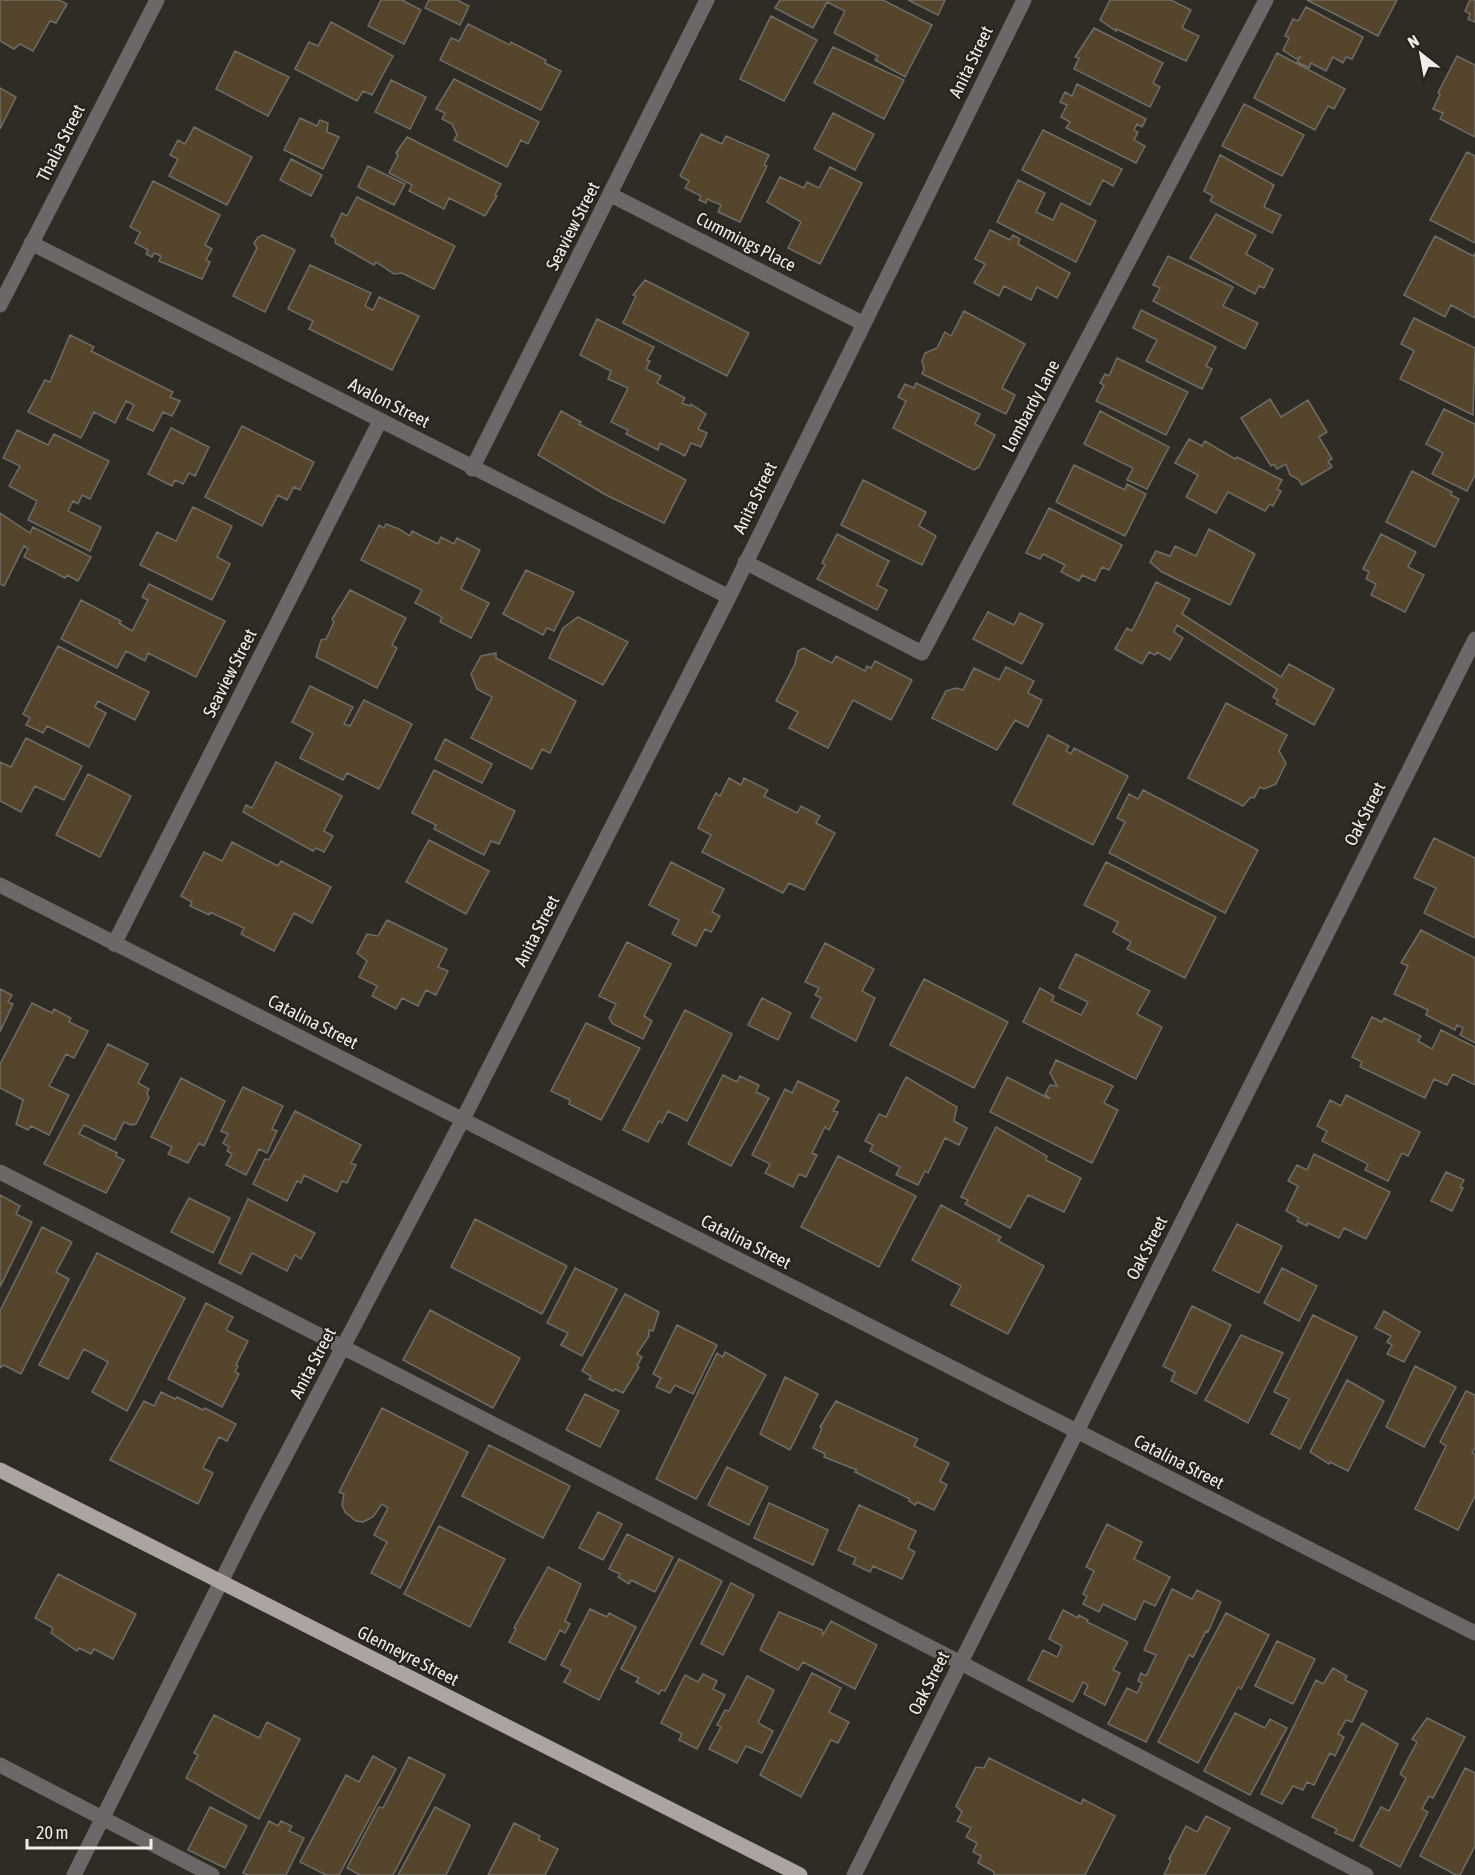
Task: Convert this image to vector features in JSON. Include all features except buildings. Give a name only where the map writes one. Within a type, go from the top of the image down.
[{"type":"main road","name":"Glenneyre Street","points":[[0,1470],[800,1875]]},
{"type":"street","name":"Thalia Street","points":[[0,305],[157,0]]},
{"type":"street","name":"Seaview Street","points":[[472,469],[707,0]]},
{"type":"street","name":"Anita Street","points":[[74,1875],[220,1583],[463,1119],[729,597],[1023,0]]},
{"type":"street","name":"Lombardy Lane","points":[[745,562],[922,653],[1266,0]]},
{"type":"street","name":"Cummings Place","points":[[611,195],[864,324]]},
{"type":"street","name":"Avalon Street","points":[[31,243],[472,469],[729,597]]},
{"type":"street","name":"Seaview Street","points":[[114,944],[380,420]]},
{"type":"street","name":"Oak Street","points":[[854,1875],[1475,639]]},
{"type":"street","name":"Catalina Street","points":[[0,885],[1475,1633]]},
{"type":"street","points":[[0,1172],[961,1663],[1366,1875]]},
{"type":"street","points":[[0,1765],[212,1875]]}]
